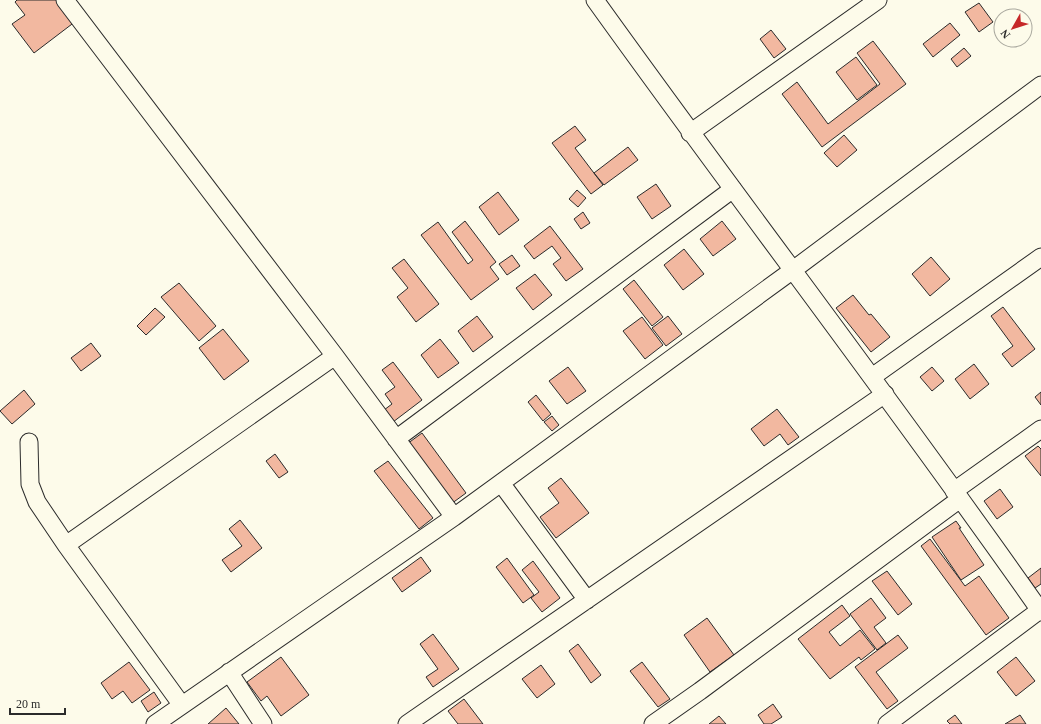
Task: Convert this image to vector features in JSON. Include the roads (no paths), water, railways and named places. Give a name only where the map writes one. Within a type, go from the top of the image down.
[{"type":"street","points":[[65,0],[335,356],[454,517]]},
{"type":"street","points":[[595,0],[690,133],[885,394],[1039,605],[887,724]]},
{"type":"street","points":[[690,133],[878,0]]},
{"type":"street","points":[[155,724],[181,704],[454,517],[793,270],[1041,85]]},
{"type":"street","points":[[396,439],[732,189]]},
{"type":"street","points":[[872,377],[1041,257]]},
{"type":"street","points":[[66,546],[335,356]]},
{"type":"street","points":[[407,724],[885,394]]},
{"type":"street","points":[[653,724],[706,686],[1041,429]]},
{"type":"street","points":[[29,442],[30,484],[37,502],[66,546],[181,704]]},
{"type":"street","points":[[501,483],[587,600]]},
{"type":"street","points":[[228,672],[263,724]]}]
